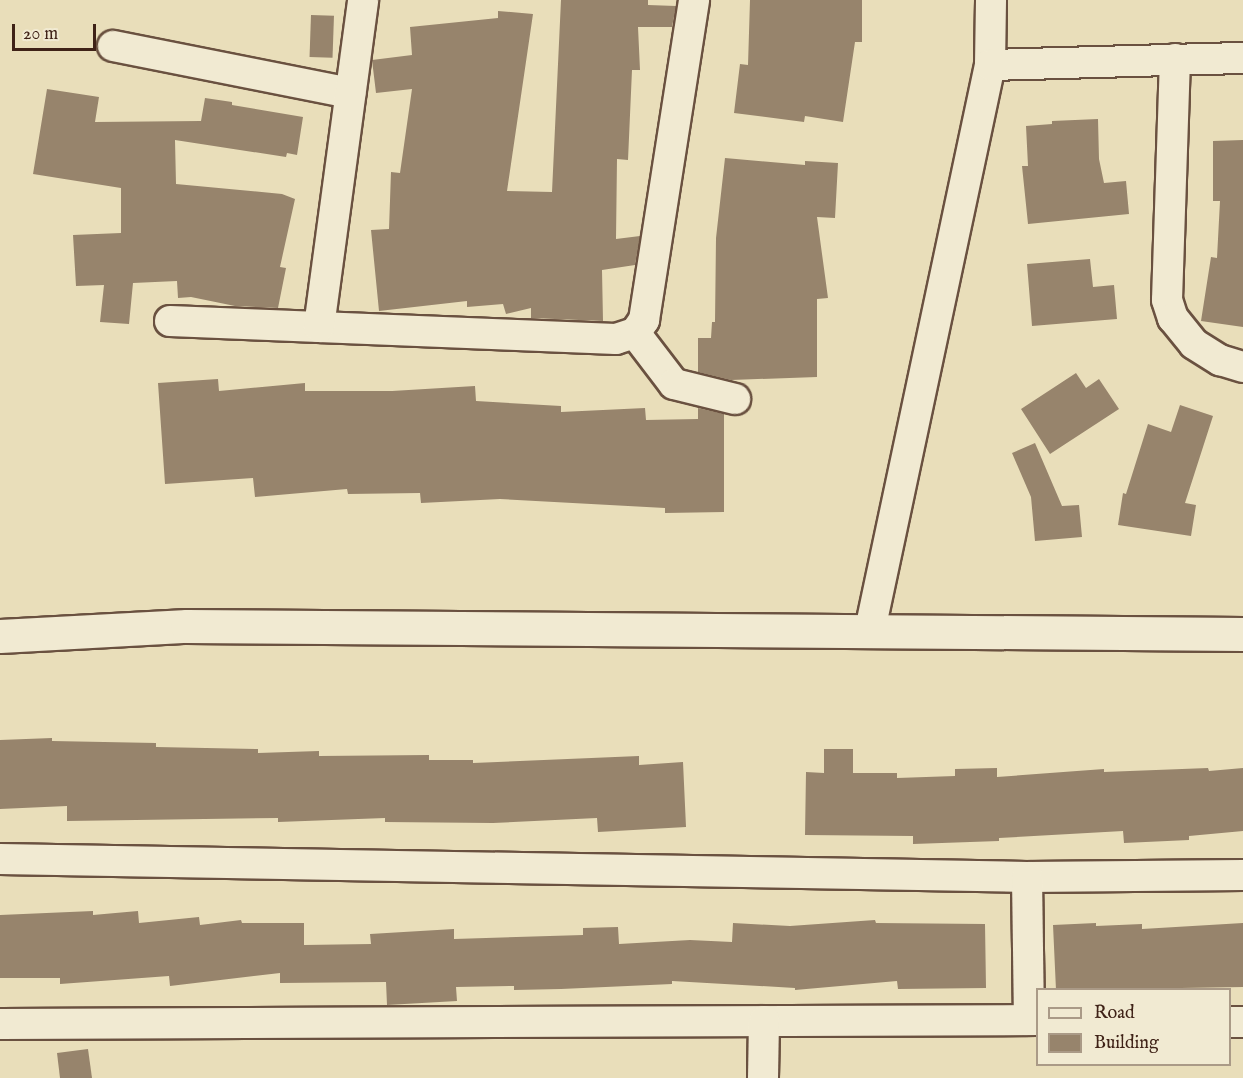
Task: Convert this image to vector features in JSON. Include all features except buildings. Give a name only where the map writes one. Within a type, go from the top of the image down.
[{"type":"street","points":[[319,327],[363,0]]},
{"type":"street","points":[[170,321],[616,339],[635,333],[644,320],[694,0]]},
{"type":"street","points":[[870,630],[990,66],[991,0]]},
{"type":"street","points":[[113,46],[350,93]]},
{"type":"street","points":[[990,66],[1243,58]]},
{"type":"street","points":[[1175,59],[1167,300],[1173,318],[1194,344],[1220,360],[1243,367]]},
{"type":"street","points":[[635,333],[674,384],[735,399]]},
{"type":"street","points":[[0,636],[187,626],[1243,634]]},
{"type":"street","points":[[0,859],[1027,877],[1243,875]]},
{"type":"street","points":[[0,1024],[1033,1020],[1027,877]]},
{"type":"street","points":[[763,1078],[764,1021]]}]
